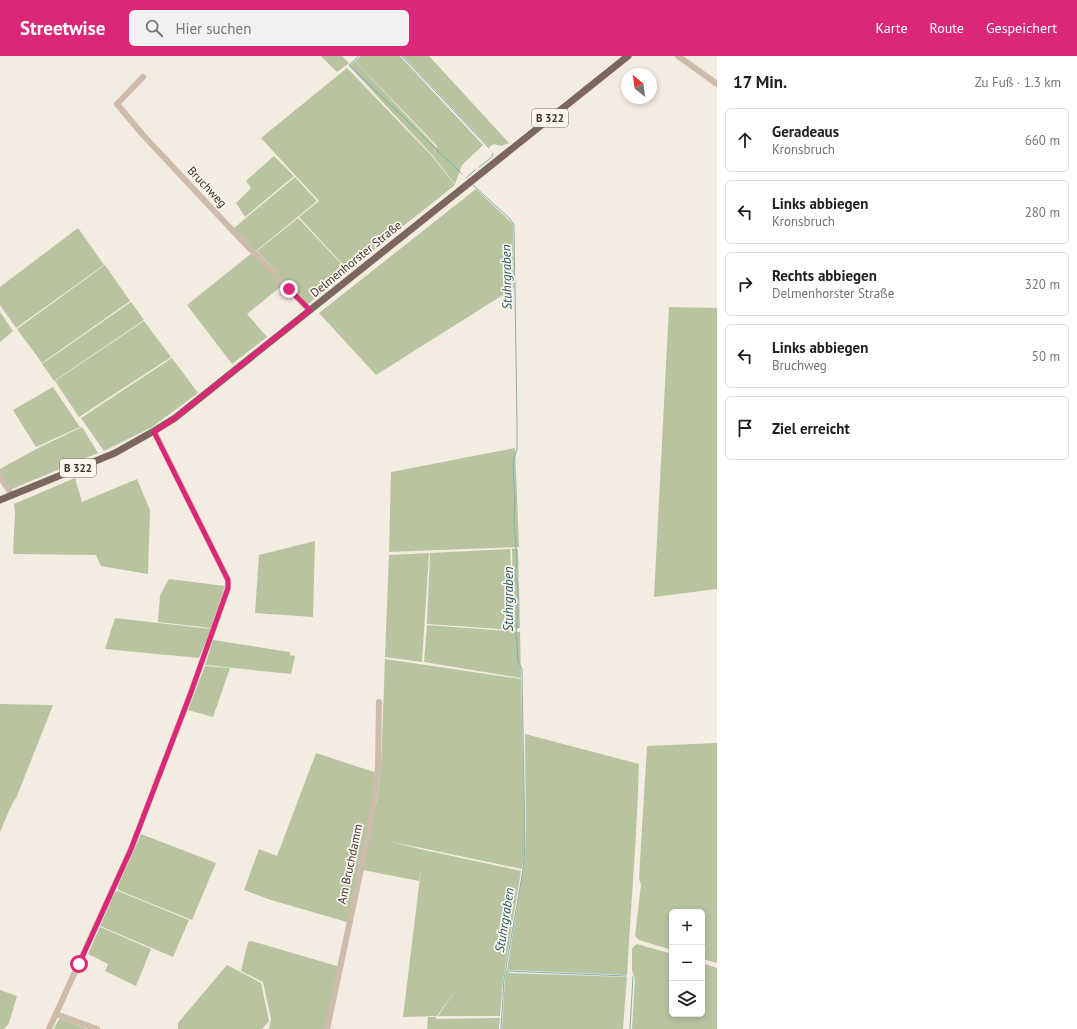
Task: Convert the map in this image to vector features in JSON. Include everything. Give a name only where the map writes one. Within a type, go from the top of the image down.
[{"type":"main road","name":"Delmenhorster Straße","points":[[0,500],[115,453],[154,432],[175,418],[628,56]]},
{"type":"street","points":[[678,56],[717,84]]},
{"type":"street","name":"Bruchweg","points":[[143,77],[116,104],[232,230],[310,310]]},
{"type":"street","points":[[49,1029],[131,849],[190,695],[228,588],[228,580],[154,432]]},
{"type":"street","points":[[0,477],[9,490],[11,496]]},
{"type":"street","name":"Am Bruchdamm","points":[[327,1029],[370,827],[378,768],[379,702]]},
{"type":"street","points":[[56,1014],[96,1029]]},
{"type":"green space","points":[[321,56],[342,56],[349,63],[337,72]]},
{"type":"green space","points":[[361,56],[400,56],[483,145],[462,165],[455,184],[433,156],[437,146],[355,61]]},
{"type":"green space","points":[[403,56],[429,56],[509,143],[501,146],[494,144],[489,147]]},
{"type":"green space","points":[[355,61],[436,147],[433,156],[349,66]]},
{"type":"green space","points":[[347,68],[432,156],[455,185],[348,270],[299,217],[319,201],[261,138]]},
{"type":"green space","points":[[274,156],[294,176],[245,217],[236,203],[251,188],[246,181]]},
{"type":"green space","points":[[295,177],[317,201],[256,251],[234,228]]},
{"type":"green space","points":[[476,189],[513,224],[514,288],[376,375],[319,313]]},
{"type":"green space","points":[[298,218],[348,271],[307,305],[257,251]]},
{"type":"green space","points":[[78,228],[104,265],[16,328],[0,305],[0,287]]},
{"type":"green space","points":[[252,253],[283,285],[247,314],[267,337],[232,364],[187,305]]},
{"type":"green space","points":[[105,265],[130,301],[42,363],[17,329]]},
{"type":"green space","points":[[131,302],[144,320],[54,381],[42,364]]},
{"type":"green space","points":[[669,307],[717,308],[717,589],[654,597]]},
{"type":"green space","points":[[0,312],[13,331],[0,342]]},
{"type":"green space","points":[[144,321],[171,357],[79,417],[55,381]]},
{"type":"green space","points":[[172,358],[198,393],[152,427],[104,451],[81,418]]},
{"type":"green space","points":[[53,387],[80,427],[36,447],[13,410]]},
{"type":"green space","points":[[82,427],[98,453],[12,489],[0,473],[0,469],[40,447]]},
{"type":"green space","points":[[515,448],[519,547],[389,552],[391,472]]},
{"type":"green space","points":[[75,478],[82,502],[137,479],[150,510],[148,574],[101,566],[96,555],[13,554],[14,504]]},
{"type":"green space","points":[[315,541],[313,617],[255,613],[259,555]]},
{"type":"green space","points":[[516,548],[518,550],[520,628],[515,629],[512,549]]},
{"type":"green space","points":[[510,549],[513,630],[427,624],[430,553]]},
{"type":"green space","points":[[429,553],[422,662],[385,657],[389,555]]},
{"type":"green space","points":[[169,579],[225,586],[211,628],[158,622],[160,595]]},
{"type":"green space","points":[[115,618],[211,629],[199,658],[105,649]]},
{"type":"green space","points":[[427,625],[520,632],[521,678],[424,662]]},
{"type":"green space","points":[[213,640],[290,652],[290,655],[295,656],[291,674],[205,665]]},
{"type":"green space","points":[[385,659],[521,679],[525,845],[522,869],[388,841],[521,871],[503,980],[500,1016],[438,1016],[458,987],[437,1016],[403,1017],[421,869],[419,881],[363,870],[377,799],[381,768]]},
{"type":"green space","points":[[205,666],[230,668],[213,717],[188,710]]},
{"type":"green space","points":[[0,704],[53,705],[17,796],[0,832]]},
{"type":"green space","points":[[525,734],[639,764],[627,975],[507,970],[526,845]]},
{"type":"green space","points":[[717,743],[717,963],[705,960],[705,909],[669,909],[669,949],[639,940],[635,936],[641,885],[639,878],[647,746]]},
{"type":"green space","points":[[316,753],[374,772],[376,775],[366,837],[347,922],[271,900],[244,890],[259,849],[277,856]]},
{"type":"green space","points":[[141,834],[216,863],[192,920],[118,890],[118,886]]},
{"type":"green space","points":[[118,891],[189,920],[173,957],[100,926],[115,892]]},
{"type":"green space","points":[[100,927],[151,949],[136,986],[105,971],[108,964],[88,954]]},
{"type":"green space","points":[[251,941],[337,966],[338,969],[325,1029],[269,1029],[271,1019],[263,982],[241,971],[248,942]]},
{"type":"green space","points":[[637,944],[669,953],[669,1017],[705,1017],[705,964],[717,968],[717,1029],[632,1029],[635,978],[632,971],[633,947]]},
{"type":"green space","points":[[227,965],[261,983],[269,1021],[262,1029],[178,1029],[178,1023]]},
{"type":"green space","points":[[506,971],[510,973],[627,977],[623,1029],[502,1029]]},
{"type":"green space","points":[[0,990],[17,996],[9,1023],[4,1029],[0,1029]]},
{"type":"green space","points":[[428,1017],[436,1017],[436,1019],[500,1018],[499,1029],[427,1029]]},
{"type":"green space","points":[[59,1019],[62,1019],[87,1029],[54,1029]]},
{"type":"waterway","name":"Stuhrgraben","points":[[359,56],[349,65],[462,174]]},
{"type":"waterway","points":[[402,56],[489,148]]},
{"type":"waterway","points":[[479,167],[492,157],[493,153]]},
{"type":"waterway","points":[[466,178],[475,170]]},
{"type":"waterway","name":"Stuhrgraben","points":[[473,185],[510,219],[514,225],[517,450],[513,464],[515,502],[514,518],[517,562],[515,574],[518,587],[516,633],[518,661],[522,669],[525,845],[523,870],[504,979],[501,1029]]},
{"type":"waterway","points":[[507,971],[626,976]]},
{"type":"waterway","points":[[630,1029],[633,976]]},
{"type":"route","points":[[79,964],[131,849],[190,695],[228,588],[228,580],[154,432],[175,418],[310,310],[289,289]]}]
